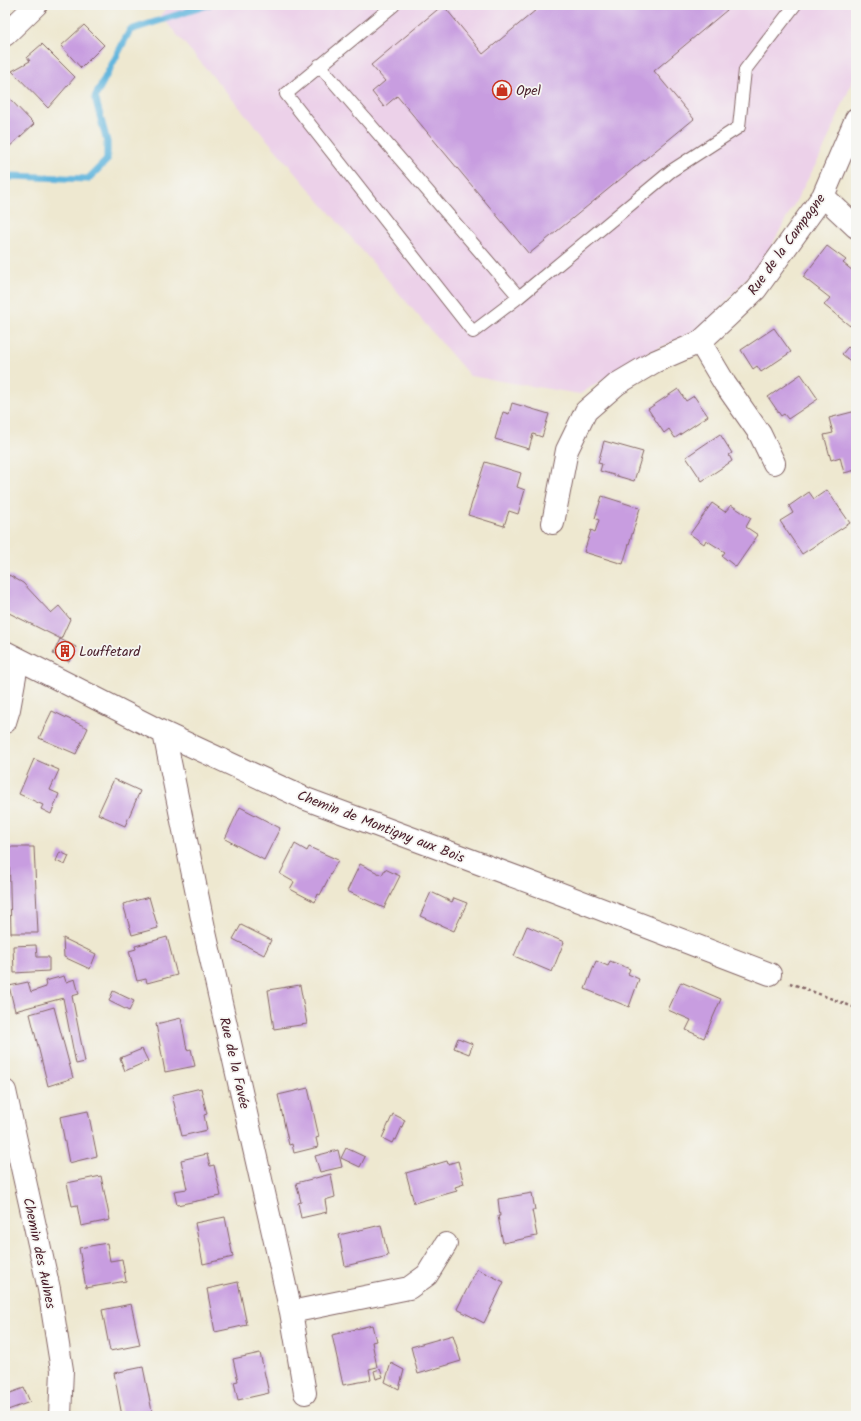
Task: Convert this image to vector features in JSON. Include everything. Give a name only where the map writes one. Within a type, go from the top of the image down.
[{"type":"street","points":[[5,35],[36,5]]},
{"type":"street","name":"Rue de la Campagne","points":[[553,523],[567,450],[586,410],[617,384],[654,362],[700,342],[756,289],[823,196],[856,119]]},
{"type":"street","points":[[823,196],[856,227]]},
{"type":"street","points":[[700,342],[725,384],[760,434],[774,463]]},
{"type":"street","points":[[5,722],[9,709],[11,655]]},
{"type":"street","name":"Chemin de Montigny aux Bois","points":[[11,655],[164,733],[306,799],[770,974]]},
{"type":"street","name":"Rue de la Favée","points":[[164,733],[204,928],[291,1312],[305,1393]]},
{"type":"street","name":"Chemin des Aulnes","points":[[5,1091],[49,1289],[62,1370],[60,1416]]},
{"type":"street","points":[[291,1312],[409,1288],[427,1275],[446,1244]]},
{"type":"lane","points":[[394,5],[286,94],[473,332],[519,297],[671,171],[740,127],[745,70],[795,5]]},
{"type":"lane","points":[[319,66],[519,297]]},
{"type":"path","points":[[770,974],[856,1008]]},
{"type":"shaded area","points":[[171,5],[856,5],[856,73],[822,153],[766,256],[704,327],[637,358],[580,394],[470,376],[160,15]]},
{"type":"building","points":[[443,5],[483,54],[542,5],[733,5],[654,71],[694,119],[529,254],[397,96],[384,107],[372,92],[385,81],[371,65]]},
{"type":"building","points":[[84,25],[104,45],[81,68],[61,46]]},
{"type":"building","points":[[42,44],[75,77],[48,108],[12,71],[30,61],[27,57]]},
{"type":"building","points":[[8,97],[34,124],[8,148],[5,145],[5,100]]},
{"type":"building","points":[[827,246],[846,260],[843,263],[853,271],[856,267],[856,318],[850,326],[824,305],[830,298],[803,277]]},
{"type":"building","points":[[774,328],[791,352],[761,372],[757,366],[753,369],[741,350]]},
{"type":"building","points":[[856,342],[856,366],[842,354],[848,347],[851,349]]},
{"type":"building","points":[[801,374],[818,399],[788,419],[784,414],[781,416],[768,397]]},
{"type":"building","points":[[678,389],[686,401],[694,396],[708,416],[675,438],[669,429],[664,433],[648,409]]},
{"type":"building","points":[[512,403],[549,414],[542,437],[533,434],[529,449],[495,439],[503,412],[509,414]]},
{"type":"building","points":[[856,411],[856,470],[844,473],[840,457],[831,460],[824,435],[833,433],[829,418]]},
{"type":"building","points":[[720,434],[732,453],[729,455],[732,461],[702,481],[686,457]]},
{"type":"building","points":[[604,441],[643,452],[634,481],[600,471],[602,464],[598,463]]},
{"type":"building","points":[[485,462],[521,473],[517,487],[525,490],[518,514],[509,511],[504,526],[468,515]]},
{"type":"building","points":[[827,490],[850,523],[802,554],[780,521],[793,513],[789,506],[809,492],[814,499]]},
{"type":"building","points":[[602,496],[640,508],[623,564],[584,552],[591,530],[595,532],[599,520],[595,518]]},
{"type":"building","points":[[712,503],[725,512],[731,505],[751,518],[746,527],[758,535],[736,567],[722,556],[725,552],[706,540],[704,544],[690,534]]},
{"type":"building","points":[[9,575],[23,583],[51,613],[59,606],[70,619],[61,639],[5,611],[5,583]]},
{"type":"building","name":"Louffetard","points":[[60,639],[76,647],[69,662],[53,654]]},
{"type":"building","points":[[52,711],[88,728],[76,754],[39,738]]},
{"type":"building","points":[[34,759],[59,770],[50,790],[59,794],[51,814],[41,809],[43,805],[19,794]]},
{"type":"building","points":[[114,779],[140,791],[125,826],[98,814]]},
{"type":"building","points":[[240,807],[280,828],[264,860],[225,839]]},
{"type":"building","points":[[295,844],[307,851],[309,847],[338,860],[320,895],[318,894],[315,902],[290,889],[294,882],[280,874]]},
{"type":"building","points":[[9,847],[34,847],[38,933],[11,933]]},
{"type":"building","points":[[60,852],[69,856],[65,865],[56,861]]},
{"type":"building","points":[[360,864],[382,875],[385,869],[400,876],[384,908],[347,891]]},
{"type":"building","points":[[431,892],[452,902],[454,898],[467,903],[454,931],[420,916]]},
{"type":"building","points":[[149,897],[158,928],[132,935],[123,904]]},
{"type":"building","points":[[241,925],[271,940],[264,955],[233,939]]},
{"type":"building","points":[[527,926],[564,942],[552,972],[514,956]]},
{"type":"building","points":[[167,937],[177,975],[147,983],[146,979],[137,981],[129,951],[136,949],[135,946]]},
{"type":"building","points":[[63,938],[96,954],[90,969],[64,957]]},
{"type":"building","points":[[36,945],[37,957],[49,957],[49,971],[14,973],[13,946]]},
{"type":"building","points":[[596,961],[608,966],[610,961],[630,969],[628,974],[639,979],[629,1007],[585,989]]},
{"type":"building","points":[[64,976],[66,982],[75,979],[79,994],[72,996],[85,1062],[76,1064],[63,998],[15,1011],[9,986],[28,982],[31,992],[46,987],[45,981]]},
{"type":"building","points":[[681,982],[721,999],[704,1038],[686,1030],[691,1020],[668,1010]]},
{"type":"building","points":[[300,985],[307,1024],[274,1029],[268,990]]},
{"type":"building","points":[[113,991],[134,1001],[129,1011],[109,1001]]},
{"type":"building","points":[[54,1007],[73,1078],[48,1086],[30,1014]]},
{"type":"building","points":[[181,1018],[187,1050],[191,1049],[195,1066],[165,1072],[156,1024]]},
{"type":"building","points":[[458,1038],[473,1044],[469,1054],[454,1048]]},
{"type":"building","points":[[142,1049],[148,1061],[125,1071],[120,1058]]},
{"type":"building","points":[[201,1088],[207,1114],[204,1115],[207,1130],[182,1136],[172,1095]]},
{"type":"building","points":[[308,1088],[319,1137],[316,1138],[318,1147],[294,1153],[292,1144],[289,1145],[278,1095]]},
{"type":"building","points":[[88,1111],[97,1156],[69,1163],[60,1117]]},
{"type":"building","points":[[393,1114],[405,1120],[396,1140],[394,1139],[392,1143],[382,1138]]},
{"type":"building","points":[[346,1148],[365,1157],[360,1167],[341,1158]]},
{"type":"building","points":[[338,1150],[342,1167],[320,1172],[315,1156]]},
{"type":"building","points":[[207,1154],[210,1166],[214,1165],[221,1196],[177,1205],[174,1191],[187,1189],[181,1160]]},
{"type":"building","points":[[447,1161],[448,1164],[458,1161],[464,1184],[455,1187],[457,1191],[414,1203],[406,1173]]},
{"type":"building","points":[[331,1174],[335,1197],[325,1200],[327,1212],[301,1218],[298,1203],[301,1202],[296,1183]]},
{"type":"building","points":[[101,1176],[110,1220],[81,1226],[77,1205],[72,1206],[67,1183]]},
{"type":"building","points":[[532,1193],[535,1210],[532,1210],[537,1236],[503,1243],[498,1216],[500,1216],[498,1199]]},
{"type":"building","points":[[225,1217],[233,1257],[203,1264],[195,1223]]},
{"type":"building","points":[[381,1225],[388,1256],[345,1266],[339,1235]]},
{"type":"building","points":[[107,1243],[110,1261],[122,1259],[126,1281],[86,1288],[79,1248]]},
{"type":"building","points":[[477,1269],[504,1282],[484,1323],[457,1309]]},
{"type":"building","points":[[238,1282],[247,1325],[215,1332],[207,1289]]},
{"type":"building","points":[[131,1304],[140,1345],[110,1351],[102,1310]]},
{"type":"building","points":[[372,1325],[376,1341],[372,1342],[377,1367],[369,1369],[371,1380],[343,1385],[332,1335]]},
{"type":"building","points":[[453,1335],[461,1361],[418,1374],[411,1347]]},
{"type":"building","points":[[260,1353],[269,1393],[238,1400],[234,1382],[238,1381],[233,1359]]},
{"type":"building","points":[[391,1363],[404,1370],[399,1389],[385,1382]]},
{"type":"building","points":[[143,1367],[153,1416],[122,1416],[114,1373]]},
{"type":"building","points":[[380,1369],[383,1377],[376,1379],[374,1371]]},
{"type":"building","points":[[24,1388],[30,1402],[5,1411],[5,1395]]},
{"type":"waterway","points":[[5,180],[13,176],[88,179],[107,160],[107,142],[95,97],[130,30],[208,5]]},
{"type":"place","name":"Opel","points":[[502,90]]},
{"type":"place","name":"Louffetard","points":[[65,651]]}]
